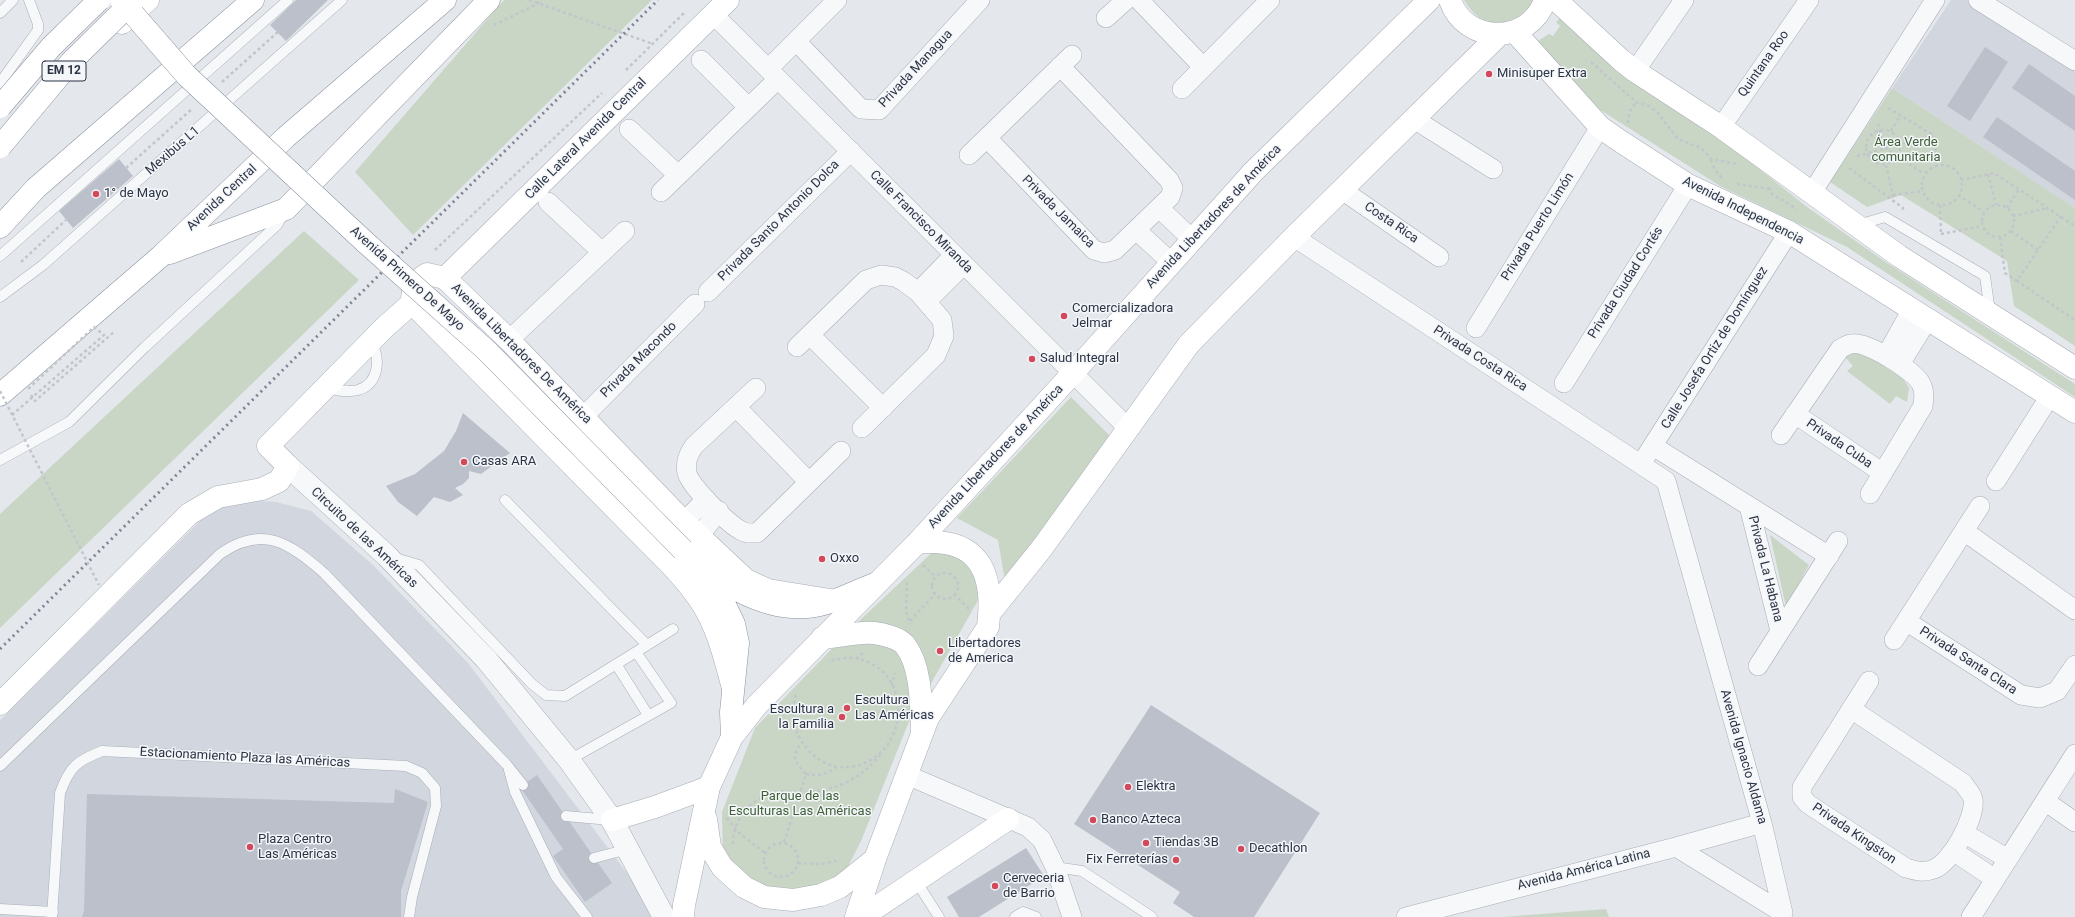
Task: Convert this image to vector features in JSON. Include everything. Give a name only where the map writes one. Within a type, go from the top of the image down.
[{"type":"main road","points":[[85,60],[98,42],[102,28],[98,13],[88,0]]},
{"type":"main road","name":"EM 12","points":[[0,107],[51,47],[98,0]]},
{"type":"main road","name":"Avenida Primero De Mayo","points":[[121,0],[187,76],[365,242],[486,350],[689,542],[734,589],[755,599],[779,606],[808,607],[831,601],[877,583]]},
{"type":"main road","name":"EM 12","points":[[0,147],[71,62],[134,0]]},
{"type":"main road","points":[[0,143],[148,0]]},
{"type":"main road","points":[[0,227],[36,188],[253,0]]},
{"type":"main road","name":"Avenida Central","points":[[0,395],[161,256],[286,137],[445,0]]},
{"type":"main road","points":[[161,256],[286,209],[489,0]]},
{"type":"main road","name":"Avenida Libertadores de América","points":[[877,583],[917,542],[1073,373],[1254,172],[1429,0]]},
{"type":"main road","points":[[1450,0],[1458,16],[1466,24],[1476,30],[1507,34]]},
{"type":"main road","points":[[989,614],[1042,548],[1189,344],[1294,237],[1414,119],[1507,34],[1530,23],[1542,9],[1545,0]]},
{"type":"main road","points":[[1556,0],[1620,60],[1635,71],[1721,127],[1811,194],[1899,256],[1990,312],[2075,368]]},
{"type":"main road","name":"Calle Lateral Avenida Central","points":[[445,278],[720,7]]},
{"type":"main road","name":"Avenida Independencia","points":[[1507,34],[1600,127],[1688,185],[1789,232],[2075,412]]},
{"type":"main road","name":"Avenida Libertadores De América","points":[[412,303],[414,285],[420,278],[427,274],[445,278],[584,416],[689,542]]},
{"type":"main road","points":[[0,704],[189,514],[218,497],[262,489],[279,481],[288,466],[268,446],[412,303],[671,565],[692,589],[708,614],[721,643],[734,689]]},
{"type":"main road","name":"Avenida Primero De Mayo","points":[[689,542],[722,599],[734,624],[738,643],[732,737]]},
{"type":"main road","points":[[856,917],[875,859],[928,718],[988,627],[989,614],[984,570],[976,557],[962,547],[947,542],[917,542]]},
{"type":"main road","points":[[683,917],[684,905],[706,794],[732,737],[757,705],[877,583]]},
{"type":"main road","points":[[822,638],[874,633],[895,638],[905,644],[915,670],[920,690],[922,733]]},
{"type":"main road","points":[[612,820],[706,794]]},
{"type":"main road","points":[[706,794],[710,847],[722,867],[744,887],[764,897],[793,900],[821,895],[840,887],[875,859]]},
{"type":"main road","points":[[862,917],[1008,819]]},
{"type":"street","points":[[661,192],[748,107],[796,41],[838,0]]},
{"type":"street","name":"Privada Managua","points":[[796,41],[861,109],[879,110],[980,0]]},
{"type":"street","points":[[1106,18],[1126,0]]},
{"type":"street","points":[[1139,0],[1203,67]]},
{"type":"street","points":[[1182,89],[1270,0]]},
{"type":"street","points":[[1635,71],[1684,0]]},
{"type":"street","name":"Quintana Roo","points":[[1721,127],[1809,0]]},
{"type":"street","points":[[1811,194],[1835,163],[1872,98],[1934,0]]},
{"type":"street","points":[[1978,0],[2075,62]]},
{"type":"street","name":"Calle Francisco Miranda","points":[[720,7],[773,74],[1129,429]]},
{"type":"street","points":[[701,60],[748,107]]},
{"type":"street","name":"Privada Jamaica","points":[[969,155],[986,138],[1066,60],[1169,180],[1173,188],[1172,192],[1170,197],[1116,250],[1104,253],[1094,250],[986,138]]},
{"type":"street","points":[[1414,119],[1493,169]]},
{"type":"street","name":"Privada Puerto Limón","points":[[1476,328],[1600,127]]},
{"type":"street","points":[[629,130],[678,175]]},
{"type":"street","name":"Privada Santo Antonio Dolca","points":[[701,298],[851,151]]},
{"type":"street","name":"Privada Ciudad Cortés","points":[[1564,383],[1688,185]]},
{"type":"street","name":"Costa Rica","points":[[1342,190],[1439,257]]},
{"type":"street","points":[[548,202],[602,252]]},
{"type":"street","points":[[1159,208],[1193,240]]},
{"type":"street","points":[[1136,230],[1172,263]]},
{"type":"street","points":[[509,340],[625,231]]},
{"type":"street","name":"Calle Josefa Ortiz de Domínguez","points":[[1641,464],[1789,232]]},
{"type":"street","name":"Privada Costa Rica","points":[[1294,237],[1666,481]]},
{"type":"street","points":[[922,297],[959,260]]},
{"type":"street","points":[[862,428],[883,408],[936,355],[942,342],[944,329],[942,320],[922,297],[895,277],[881,275],[874,276],[866,280],[804,341],[883,408]]},
{"type":"street","name":"Privada Macondo","points":[[584,416],[701,298]]},
{"type":"street","points":[[1893,360],[1920,314]]},
{"type":"street","name":"Privada Cuba","points":[[1781,435],[1840,349],[1852,343],[1867,347],[1893,360],[1920,382],[1925,394],[1923,406],[1870,494]]},
{"type":"street","points":[[756,388],[694,446],[688,455],[686,464],[691,483],[712,505],[741,531],[750,534],[757,533],[841,451]]},
{"type":"street","points":[[1996,481],[2050,396]]},
{"type":"street","points":[[736,407],[809,482]]},
{"type":"street","name":"Privada Cuba","points":[[1795,414],[1883,473]]},
{"type":"street","name":"Privada La Habana","points":[[1653,446],[1749,506],[1833,549],[1758,666]]},
{"type":"street","name":"Circuito de las Américas","points":[[288,466],[386,555],[486,659],[570,760],[612,820],[664,917]]},
{"type":"street","name":"Avenida Ignacio Aldama","points":[[1666,481],[1762,823],[1783,913],[1676,847]]},
{"type":"street","points":[[689,542],[712,505]]},
{"type":"street","name":"Privada La Habana","points":[[1749,506],[1780,631]]},
{"type":"street","name":"Privada Santa Clara","points":[[1894,640],[1980,506]]},
{"type":"street","points":[[1964,531],[2075,610]]},
{"type":"street","name":"Privada Santa Clara","points":[[1906,620],[2021,695],[2040,698],[2057,691],[2073,673]]},
{"type":"street","name":"Privada Kingston","points":[[1851,709],[1963,783],[1973,798],[1973,814],[1964,833],[1953,851],[1935,869],[1921,872],[1906,868],[1808,804],[1802,796],[1802,787],[1851,709],[1869,681]]},
{"type":"street","points":[[1970,917],[2075,754]]},
{"type":"street","points":[[907,774],[1028,827],[1042,840],[1055,867],[1072,917]]},
{"type":"street","points":[[2045,801],[2075,822]]},
{"type":"street","name":"Avenida América Latina","points":[[1406,917],[1676,847],[1762,823]]},
{"type":"street","points":[[1964,833],[2008,859]]},
{"type":"street","points":[[1953,851],[1995,879]]},
{"type":"lane","points":[[0,13],[12,0]]},
{"type":"lane","points":[[0,83],[38,30],[38,24],[29,0]]},
{"type":"lane","points":[[0,256],[288,0]]},
{"type":"lane","name":"Mexibús L1","points":[[0,297],[49,260],[342,0]]},
{"type":"lane","points":[[0,460],[69,422],[145,347],[276,225],[286,209]]},
{"type":"lane","points":[[1856,226],[1885,217],[1984,276],[1990,312]]},
{"type":"lane","points":[[505,500],[647,645]]},
{"type":"lane","points":[[0,766],[220,554],[234,544],[253,539],[276,540],[298,550],[324,573],[507,765],[523,785]]},
{"type":"lane","points":[[386,555],[419,565],[532,684],[546,695],[565,696],[672,629]]},
{"type":"lane","points":[[570,760],[671,702],[636,652]]},
{"type":"lane","points":[[616,664],[648,715]]},
{"type":"lane","name":"Estacionamiento Plaza las Américas","points":[[53,914],[60,793],[66,777],[81,759],[102,751],[406,766],[422,773],[434,788],[436,806],[412,896],[409,917]]},
{"type":"lane","points":[[507,765],[515,792],[560,875],[587,917]]},
{"type":"lane","points":[[566,816],[612,820]]},
{"type":"lane","points":[[594,858],[628,849]]},
{"type":"lane","points":[[1055,867],[1082,872],[1152,917]]},
{"type":"lane","points":[[916,881],[939,917]]},
{"type":"lane","points":[[0,909],[53,914]]},
{"type":"lane","points":[[1014,917],[1023,912],[1036,917]]},
{"type":"path","points":[[529,0],[652,43],[668,58]]},
{"type":"path","points":[[489,27],[537,4],[541,0]]},
{"type":"path","points":[[625,71],[686,11]]},
{"type":"path","points":[[435,250],[603,92]]},
{"type":"path","points":[[1872,98],[1933,135]]},
{"type":"path","points":[[1872,98],[1884,147],[1924,174]]},
{"type":"path","points":[[1628,128],[1629,113],[1636,102]]},
{"type":"path","points":[[1891,131],[1900,116]]},
{"type":"path","points":[[1879,130],[1891,131],[1896,135],[1900,143],[1901,150],[1898,157],[1886,165],[1875,162],[1867,153],[1865,148],[1869,136],[1879,130]]},
{"type":"path","points":[[1835,163],[1884,147],[1933,135]]},
{"type":"path","points":[[1933,135],[1938,165]]},
{"type":"path","points":[[1711,159],[1715,170],[1723,178],[1737,184],[1770,189]]},
{"type":"path","points":[[1835,163],[1903,208],[1904,228]]},
{"type":"path","points":[[1886,165],[1894,202]]},
{"type":"path","points":[[1938,165],[1949,166],[1955,169],[1961,180],[1958,196],[1952,202],[1940,204],[1928,199],[1923,191],[1922,180],[1924,174],[1929,169],[1938,165]]},
{"type":"path","points":[[1961,180],[1994,173],[2075,226]]},
{"type":"path","points":[[1988,174],[1996,205]]},
{"type":"path","points":[[2007,208],[2019,189]]},
{"type":"path","points":[[1893,195],[1923,191]]},
{"type":"path","points":[[1958,196],[1984,212]]},
{"type":"path","points":[[1940,204],[1942,251]]},
{"type":"path","points":[[1996,205],[2007,208],[2013,216],[2014,222],[2011,231],[2000,237],[1988,235],[1982,226],[1981,220],[1984,212],[1990,207],[1996,205]]},
{"type":"path","points":[[2013,216],[2048,208]]},
{"type":"path","points":[[2017,281],[2061,216]]},
{"type":"path","points":[[16,266],[66,220]]},
{"type":"path","points":[[1921,238],[1982,226]]},
{"type":"path","points":[[2011,231],[2038,250]]},
{"type":"path","points":[[2000,237],[2005,273],[2075,320]]},
{"type":"path","points":[[12,415],[104,335],[94,327],[27,390],[35,401],[115,330]]},
{"type":"path","points":[[0,391],[99,585]]},
{"type":"path","points":[[945,573],[954,576],[958,584],[954,594],[950,598],[944,598],[935,594],[932,583],[936,577],[945,573]]},
{"type":"path","points":[[733,850],[732,842],[742,813],[755,801],[777,792],[800,793],[825,790],[859,777],[873,764],[893,738],[898,722],[899,708],[895,692],[887,677],[873,665],[852,658],[823,662]]},
{"type":"path","points":[[796,694],[792,715],[801,743],[814,757],[836,767],[847,768],[864,764],[881,754]]},
{"type":"path","points":[[801,743],[795,752],[795,760],[806,774],[817,776],[827,773],[836,767]]},
{"type":"path","points":[[784,842],[806,774]]},
{"type":"path","points":[[706,794],[720,806],[736,828],[765,853]]},
{"type":"path","points":[[778,842],[784,842],[788,843],[795,849],[798,856],[798,862],[794,871],[787,876],[772,876],[766,870],[763,861],[765,853],[768,847],[778,842]]},
{"type":"path","points":[[798,862],[821,864],[842,860]]},
{"type":"shaded area","points":[[1951,0],[1969,0],[2075,71],[2075,208],[1892,88]]},
{"type":"shaded area","points":[[249,500],[276,502],[311,511],[373,565],[468,663],[636,885],[651,917],[0,917],[0,720],[204,517],[223,507]]},
{"type":"green space","points":[[504,0],[652,0],[413,235],[355,172]]},
{"type":"green space","points":[[1464,0],[1535,0],[1525,12],[1517,18],[1500,24],[1484,20],[1476,15]]},
{"type":"green space","points":[[1565,14],[1807,207],[1887,263],[2075,384],[2075,397],[1847,247],[1720,186],[1591,103],[1533,44],[1549,34],[1553,36],[1560,26],[1556,22]]},
{"type":"green space","name":"Área Verde comunitaria","points":[[1892,88],[2075,208],[2075,346],[2014,306],[2007,261],[1901,195],[1867,207],[1830,182]]},
{"type":"green space","points":[[304,231],[359,280],[0,628],[0,514]]},
{"type":"green space","points":[[1851,349],[1867,353],[1875,357],[1884,362],[1899,375],[1909,388],[1907,402],[1896,396],[1890,404],[1847,371],[1853,366],[1846,358]]},
{"type":"green space","points":[[1071,397],[1113,439],[1005,581],[998,540],[957,518]]},
{"type":"green space","points":[[1770,535],[1809,565],[1786,607]]},
{"type":"green space","name":"Parque de las Esculturas Las Américas","points":[[938,547],[965,549],[985,588],[908,724],[861,841],[838,886],[773,896],[723,866],[722,812],[755,728],[859,621]]},
{"type":"green space","points":[[1606,909],[1609,917],[1503,917]]},
{"type":"building","points":[[296,0],[328,0],[286,41],[270,25]]},
{"type":"building","points":[[1985,47],[2008,62],[1970,121],[1947,106]]},
{"type":"building","points":[[2029,64],[2075,96],[2075,131],[2012,88]]},
{"type":"building","points":[[1997,117],[2075,171],[2075,200],[1983,137]]},
{"type":"building","name":"1° de Mayo","points":[[119,159],[133,176],[73,228],[59,211]]},
{"type":"building","name":"Casas ARA","points":[[463,413],[510,453],[481,474],[469,471],[469,478],[463,484],[455,488],[463,495],[450,502],[434,497],[417,516],[398,502],[386,486],[415,474],[444,451],[456,431]]},
{"type":"building","points":[[1151,705],[1320,813],[1254,917],[1194,917],[1173,903],[1180,892],[1074,824]]},
{"type":"building","points":[[537,775],[612,883],[585,902],[553,856],[563,849],[520,787]]},
{"type":"building","name":"Plaza Centro Las Américas","points":[[395,789],[428,802],[401,891],[401,917],[82,917],[84,911],[87,794],[394,803]]},
{"type":"building","points":[[1026,848],[1044,876],[979,917],[959,917],[947,897]]},
{"type":"railway","points":[[0,649],[658,0]]},
{"type":"place","name":"Minisuper Extra","points":[[1489,74]]},
{"type":"place","name":"1° de Mayo","points":[[96,194]]},
{"type":"place","name":"Comercializadora Jelmar","points":[[1064,316]]},
{"type":"place","name":"Salud Integral","points":[[1032,359]]},
{"type":"place","name":"Casas ARA","points":[[464,462]]},
{"type":"place","name":"Oxxo","points":[[822,559]]},
{"type":"place","name":"Libertadores de America","points":[[940,651]]},
{"type":"place","name":"Escultura Las Américas","points":[[847,708]]},
{"type":"place","name":"Escultura a la Familia","points":[[842,717]]},
{"type":"place","name":"Elektra","points":[[1128,787]]},
{"type":"place","name":"Banco Azteca","points":[[1093,820]]},
{"type":"place","name":"Tiendas 3B","points":[[1146,843]]},
{"type":"place","name":"Plaza Centro Las Américas","points":[[250,847]]},
{"type":"place","name":"Decathlon","points":[[1241,849]]},
{"type":"place","name":"Fix Ferreterías","points":[[1176,860]]},
{"type":"place","name":"Cerveceria de Barrio","points":[[995,886]]}]
